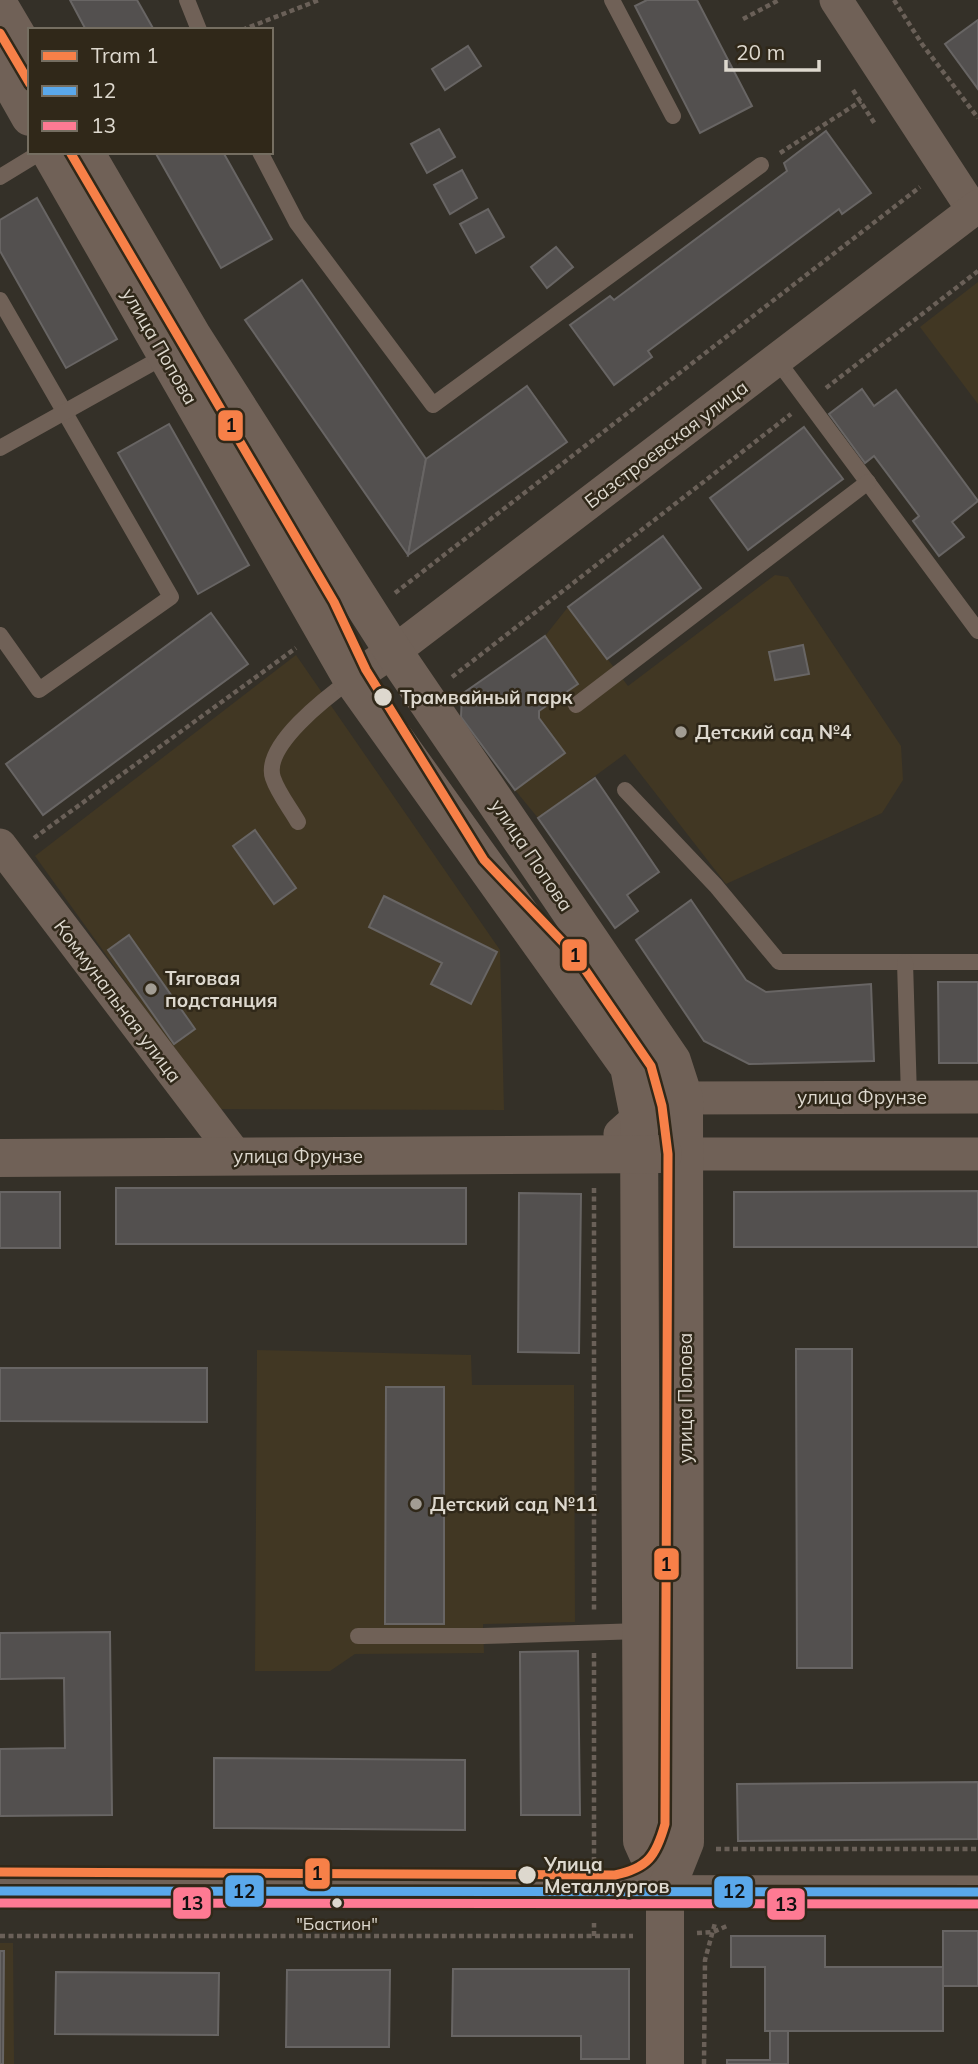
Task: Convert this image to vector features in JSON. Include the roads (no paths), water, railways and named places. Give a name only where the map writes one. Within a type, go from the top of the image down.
[{"type":"street","points":[[836,0],[945,169],[975,208]]},
{"type":"street","points":[[0,7],[28,55]]},
{"type":"street","points":[[0,64],[28,113]]},
{"type":"street","name":"улица Попова","points":[[51,154],[352,679],[629,1067],[639,1135],[642,1842],[665,1892],[665,2064]]},
{"type":"street","name":"улица Попова","points":[[86,154],[193,337],[401,646],[673,1061],[684,1098],[709,1843],[665,1892]]},
{"type":"street","name":"Базстроевская улица","points":[[352,679],[401,646],[975,208]]},
{"type":"street","name":"Коммунальная улица","points":[[15,843],[237,1157]]},
{"type":"street","name":"улица Фрунзе","points":[[0,1158],[237,1157],[595,1170],[684,1098],[978,1097]]},
{"type":"street","name":"улица Фрунзе","points":[[639,1135],[684,1154],[978,1154]]},
{"type":"street","points":[[0,1891],[978,1892]]},
{"type":"lane","points":[[187,0],[198,28]]},
{"type":"lane","points":[[612,0],[673,116]]},
{"type":"lane","points":[[0,177],[38,154]]},
{"type":"lane","points":[[261,154],[297,223],[433,405],[761,165]]},
{"type":"lane","points":[[0,300],[171,597],[39,690],[0,635]]},
{"type":"lane","points":[[0,448],[165,356]]},
{"type":"lane","points":[[777,360],[978,631]]},
{"type":"lane","points":[[576,705],[868,482]]},
{"type":"lane","points":[[298,822],[273,777],[273,759],[284,740],[352,679]]},
{"type":"lane","points":[[625,790],[716,886],[779,962],[978,962]]},
{"type":"lane","points":[[905,962],[909,1097]]},
{"type":"lane","points":[[358,1636],[641,1632]]},
{"type":"tram line","name":"1","points":[[0,33],[28,81]]},
{"type":"tram line","name":"1","points":[[0,1872],[615,1875],[635,1869],[649,1859],[665,1824],[668,1154],[662,1106],[651,1066],[575,955],[484,860],[366,670],[334,602],[71,154]]},
{"type":"place","name":"Трамвайный парк","points":[[383,697]]},
{"type":"place","name":"Детский сад №4","points":[[681,732]]},
{"type":"place","name":"Тяговая подстанция","points":[[151,989]]},
{"type":"place","name":"Детский сад №11","points":[[416,1504]]},
{"type":"place","name":"Улица Металлургов","points":[[527,1875]]},
{"type":"place","name":"\"Бастион\"","points":[[337,1903]]}]
